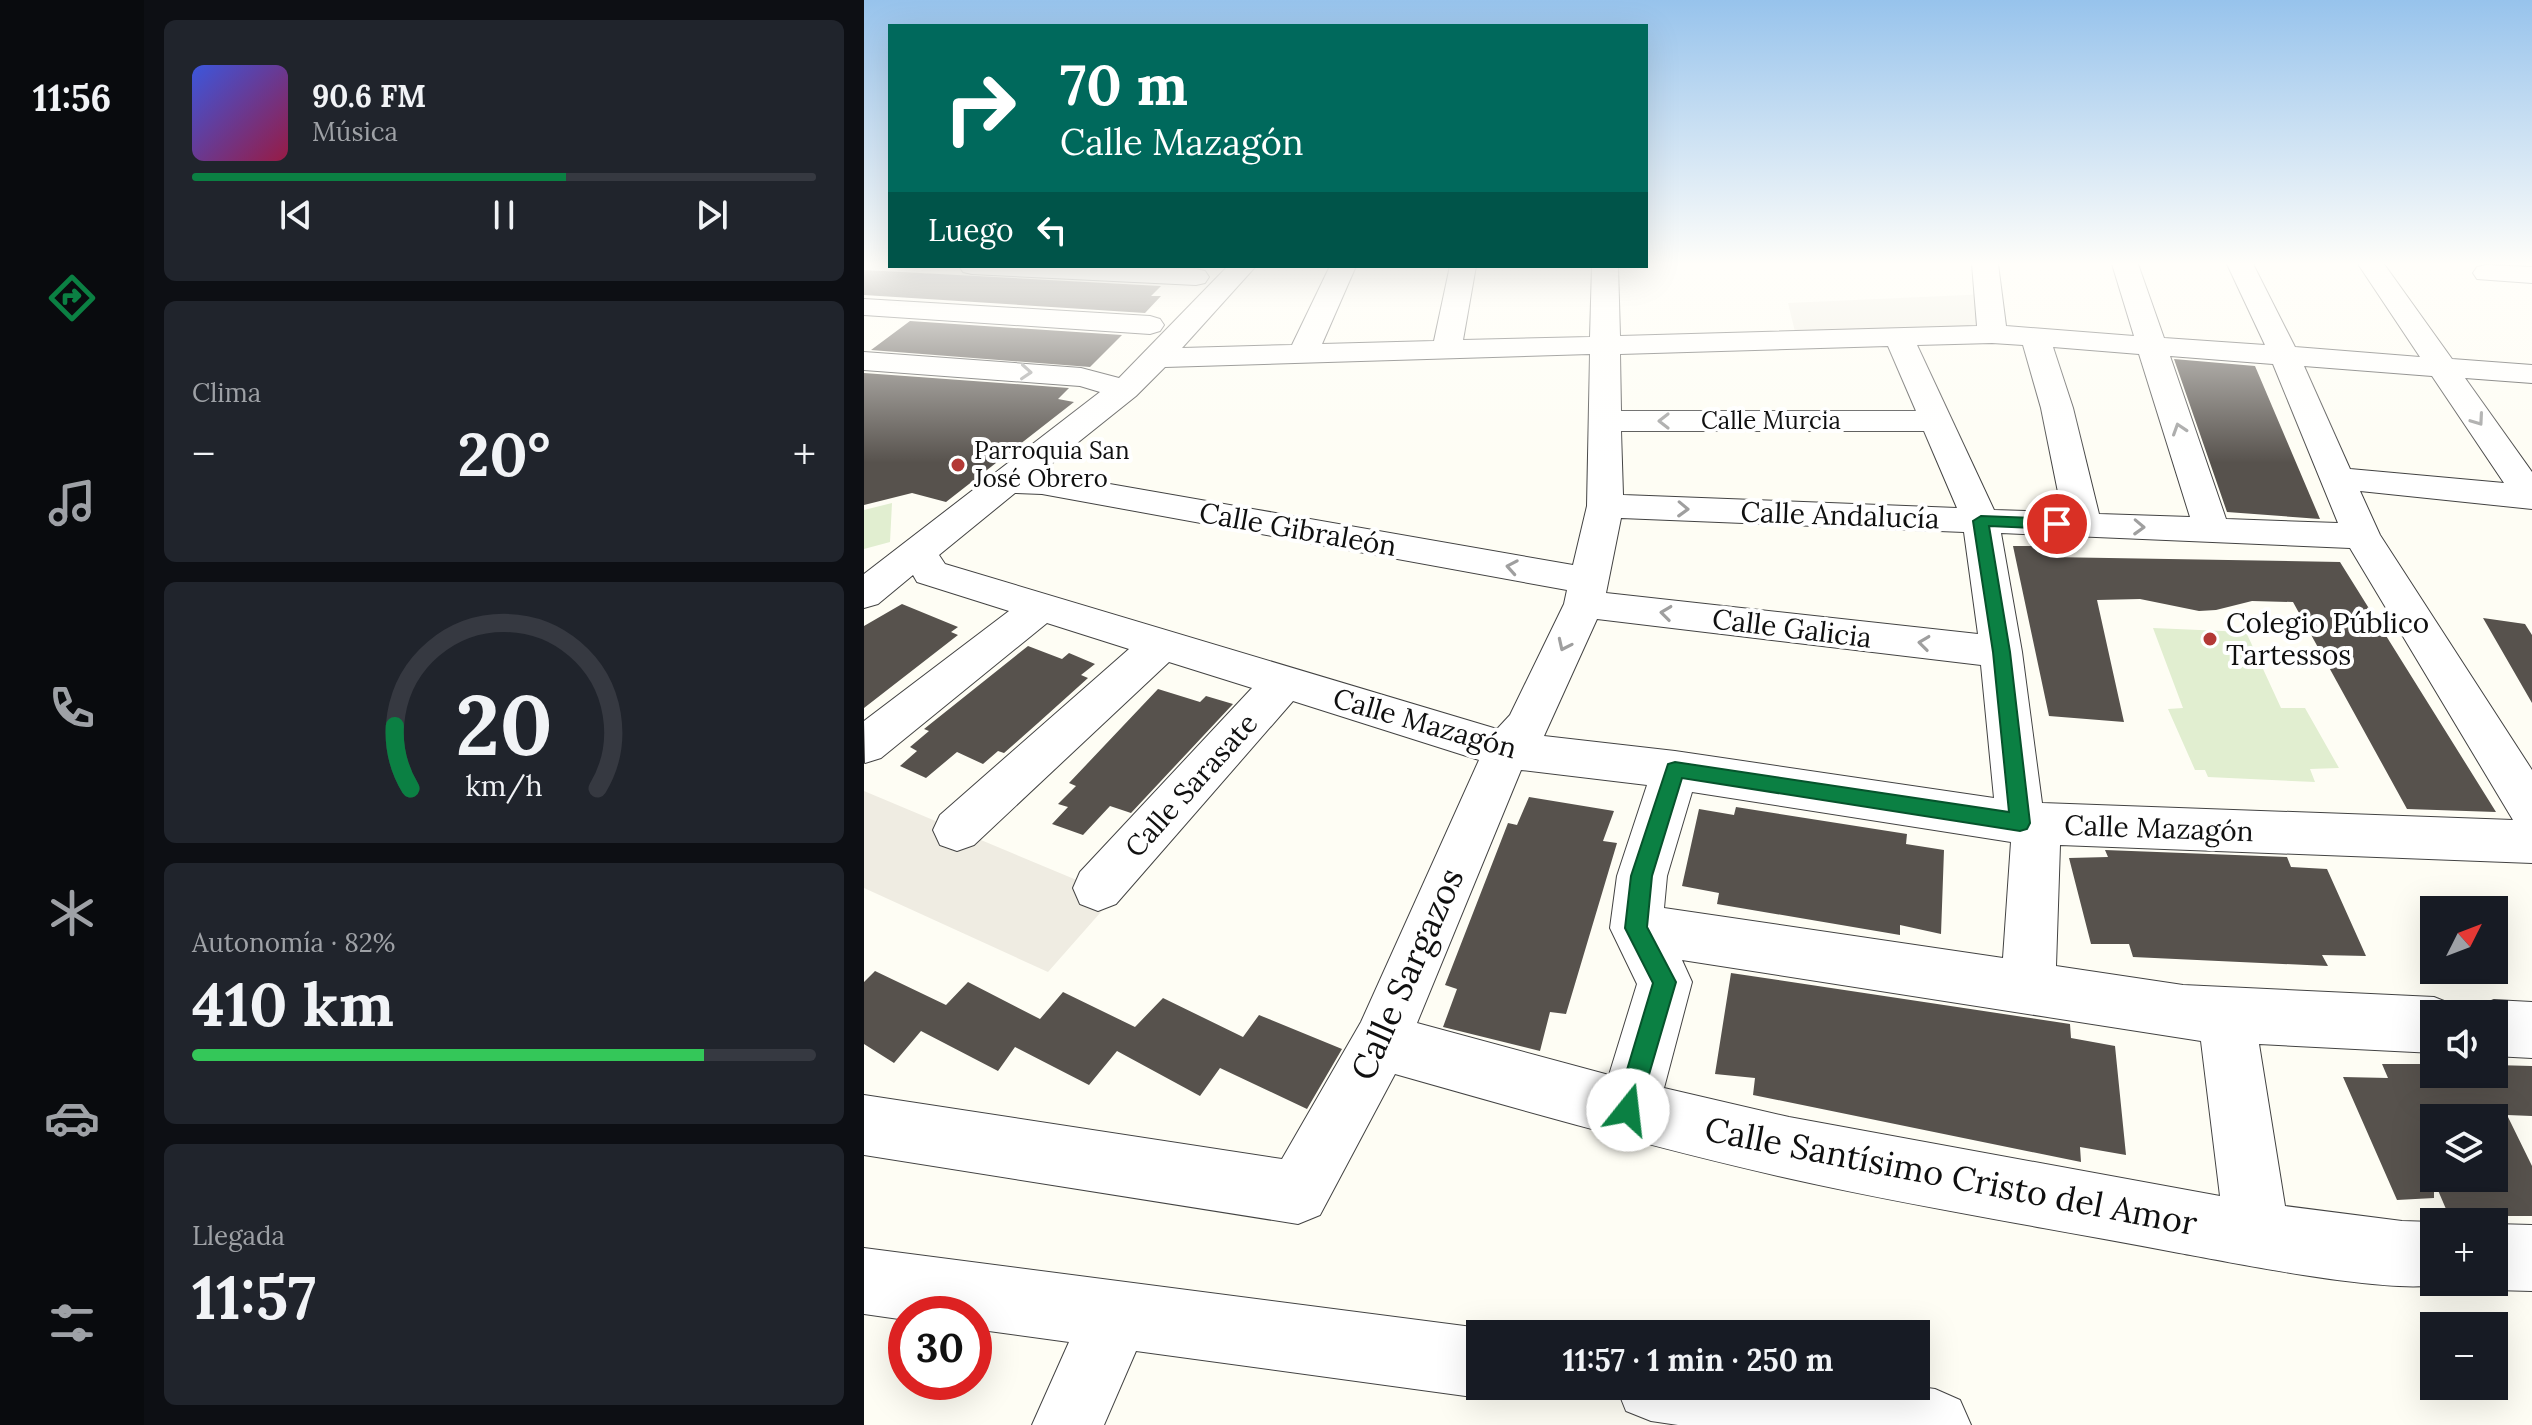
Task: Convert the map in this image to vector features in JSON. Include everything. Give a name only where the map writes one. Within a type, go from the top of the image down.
[{"type":"street","points":[[1131,366],[1147,330]]},
{"type":"street","points":[[882,569],[1006,482],[1171,330]]},
{"type":"street","points":[[1303,354],[1314,330]]},
{"type":"street","points":[[1447,349],[1451,330]]},
{"type":"street","name":"Calle Sargazos","points":[[864,1125],[1298,1193],[1381,1042],[1506,750],[1527,726],[1586,592],[1605,506],[1604,330]]},
{"type":"street","points":[[2146,330],[2212,530]]},
{"type":"street","points":[[2272,330],[2362,536],[2532,810]]},
{"type":"street","points":[[2416,330],[2532,497]]},
{"type":"street","points":[[864,361],[1081,377],[1131,366],[1303,354],[1992,334],[2532,374]]},
{"type":"street","points":[[1899,337],[1981,521],[2028,823],[2028,987]]},
{"type":"street","points":[[2035,337],[2057,408],[2083,525]]},
{"type":"street","name":"Calle Murcia","points":[[1604,421],[1938,421]]},
{"type":"street","points":[[2337,478],[2532,497]]},
{"type":"street","name":"Calle Gibraleón","points":[[1006,482],[1042,483],[1586,592]]},
{"type":"street","name":"Calle Andalucía","points":[[1605,506],[2362,536]]},
{"type":"street","name":"Calle Mazagón","points":[[882,569],[931,573],[1506,750],[1675,770],[2028,823],[2532,842]]},
{"type":"street","name":"Calle Galicia","points":[[1586,592],[2001,652]]},
{"type":"street","points":[[865,745],[1041,607]]},
{"type":"street","points":[[957,830],[1162,644]]},
{"type":"street","name":"Calle Sarasate","points":[[1098,888],[1284,682]]},
{"type":"street","points":[[1628,1110],[1665,982],[1636,928],[1642,876],[1675,770]]},
{"type":"street","points":[[1636,928],[2183,1013],[2420,1024]]},
{"type":"street","points":[[2226,1015],[2257,1235]]},
{"type":"street","points":[[2508,1029],[2532,1030]]},
{"type":"street","name":"Calle Santísimo Cristo del Amor","points":[[1381,1042],[1628,1110],[1789,1148],[2257,1235],[2420,1255]]},
{"type":"street","points":[[2508,1257],[2532,1258]]},
{"type":"street","points":[[864,1281],[1466,1361]]},
{"type":"street","points":[[1068,1425],[1118,1313]]},
{"type":"street","points":[[1753,1400],[1935,1425]]},
{"type":"green space","points":[[892,503],[890,542],[864,549],[864,510]]},
{"type":"green space","points":[[2153,628],[2246,632],[2281,708],[2305,708],[2339,768],[2310,769],[2315,782],[2208,777],[2205,770],[2195,770],[2168,709],[2183,708]]},
{"type":"shaded area","points":[[1795,330],[1992,330],[1992,334],[1797,340]]},
{"type":"shaded area","points":[[864,791],[1115,896],[1048,972],[864,888]]},
{"type":"building","points":[[897,330],[1054,330],[1122,335],[1090,367],[871,350]]},
{"type":"building","points":[[2174,359],[2255,366],[2320,519],[2227,512]]},
{"type":"building","points":[[864,373],[1069,388],[1058,399],[1074,402],[946,502],[912,493],[864,505]]},
{"type":"building","points":[[2013,546],[2047,546],[2049,557],[2340,562],[2496,812],[2407,809],[2293,602],[2252,601],[2199,611],[2140,599],[2097,600],[2124,722],[2049,716]]},
{"type":"building","points":[[902,604],[958,627],[951,632],[958,635],[864,708],[864,626]]},
{"type":"building","points":[[2483,618],[2525,624],[2532,635],[2532,703]]},
{"type":"building","points":[[1028,646],[1062,659],[1069,653],[1095,664],[1081,675],[1088,678],[1038,723],[1004,753],[998,751],[983,764],[957,752],[926,778],[900,766],[917,751],[910,747],[929,731],[924,729]]},
{"type":"building","points":[[1158,689],[1200,702],[1206,696],[1233,704],[1131,813],[1110,806],[1083,835],[1052,824],[1068,807],[1058,804],[1076,786],[1069,783]]},
{"type":"building","points":[[1529,797],[1614,811],[1603,841],[1617,843],[1566,1014],[1550,1012],[1540,1051],[1443,1027],[1457,989],[1445,985],[1508,823],[1517,825]]},
{"type":"building","points":[[1736,807],[1907,834],[1906,844],[1944,850],[1941,934],[1900,925],[1900,935],[1717,904],[1719,893],[1682,886],[1699,809],[1734,815]]},
{"type":"building","points":[[2105,850],[2287,857],[2291,867],[2327,869],[2366,956],[2322,955],[2328,966],[2133,957],[2129,944],[2091,944],[2069,858],[2108,857]]},
{"type":"building","points":[[875,971],[946,1005],[968,982],[1040,1019],[1063,992],[1135,1027],[1163,998],[1243,1037],[1259,1015],[1342,1049],[1307,1109],[1220,1068],[1200,1096],[1117,1051],[1089,1085],[1015,1047],[998,1071],[921,1031],[894,1063],[864,1044],[864,982]]},
{"type":"building","points":[[1731,973],[2070,1024],[2071,1038],[2115,1046],[2126,1155],[2080,1147],[2081,1162],[1753,1095],[1755,1078],[1715,1074]]},
{"type":"building","points":[[2382,1064],[2420,1064],[2420,1088],[2508,1088],[2508,1065],[2532,1066],[2532,1116],[2508,1115],[2508,1104],[2420,1104],[2420,1192],[2434,1192],[2434,1198],[2397,1200],[2343,1077],[2388,1078]]},
{"type":"building","points":[[2508,1117],[2532,1166],[2532,1216],[2508,1216],[2508,1208],[2446,1208],[2439,1192],[2508,1192]]},
{"type":"place","name":"Parroquia San José Obrero","points":[[958,465]]},
{"type":"place","name":"Colegio Público Tartessos","points":[[2210,639]]},
{"type":"route","points":[[1628,1110],[1665,982],[1636,928],[1642,876],[1675,770],[2020,823],[2001,652],[1981,521],[2057,524]]}]
